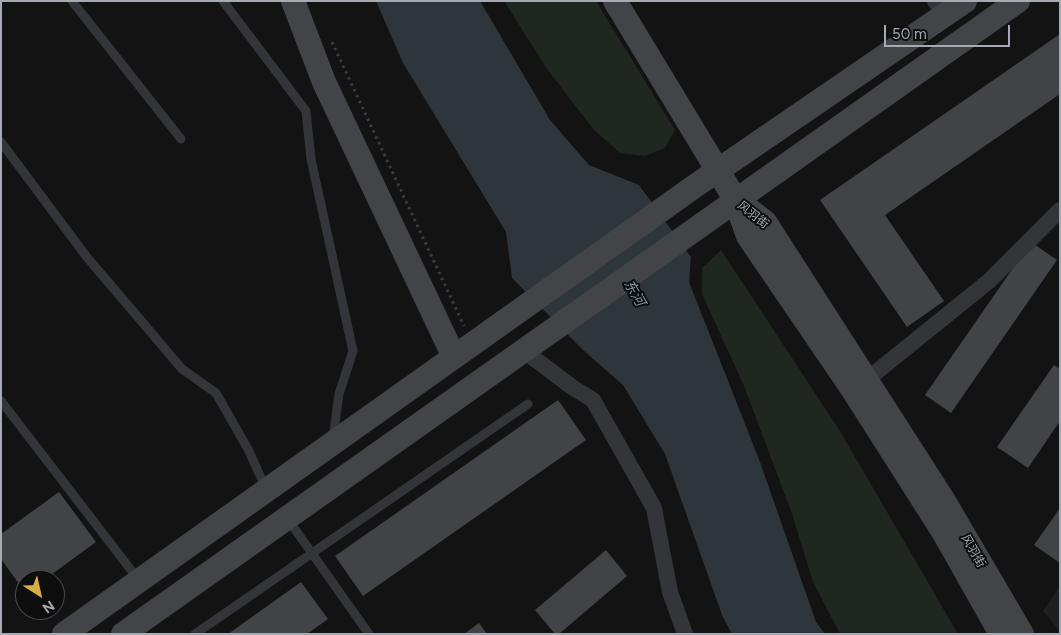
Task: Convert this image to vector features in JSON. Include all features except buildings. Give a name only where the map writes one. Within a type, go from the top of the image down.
[{"type":"street","points":[[292,1],[324,82],[463,351]]},
{"type":"street","name":"风羽街","points":[[615,1],[735,199],[765,222],[1001,634]]},
{"type":"street","points":[[124,634],[735,199],[1018,1]]},
{"type":"street","points":[[64,634],[948,6]]},
{"type":"street","points":[[860,385],[989,281],[1060,210]]},
{"type":"street","points":[[523,350],[572,387],[593,400],[654,508],[670,592],[686,634]]},
{"type":"street","name":"风羽街","points":[[860,385],[944,501],[1022,634]]},
{"type":"lane","points":[[72,1],[180,139]]},
{"type":"lane","points":[[223,1],[306,111],[311,160],[353,351],[339,394],[332,444]]},
{"type":"lane","points":[[1,142],[86,256],[182,369],[216,393],[267,490]]},
{"type":"lane","points":[[1,401],[140,580]]},
{"type":"lane","points":[[195,634],[528,404]]},
{"type":"lane","points":[[287,518],[369,634]]},
{"type":"path","points":[[329,36],[463,351]]},
{"type":"shaded area","points":[[504,1],[596,1],[675,130],[665,148],[645,156],[620,153],[594,130],[547,69]]},
{"type":"shaded area","points":[[721,250],[840,431],[958,634],[840,634],[813,582],[792,514],[744,386],[702,294],[702,268]]},
{"type":"shaded area","points":[[1060,586],[1060,632],[1043,611]]},
{"type":"water","name":"东河","points":[[376,1],[480,1],[550,120],[589,165],[639,185],[691,257],[689,282],[760,462],[816,622],[825,634],[732,634],[722,615],[665,454],[623,385],[583,350],[512,278],[506,232],[403,63]]}]
